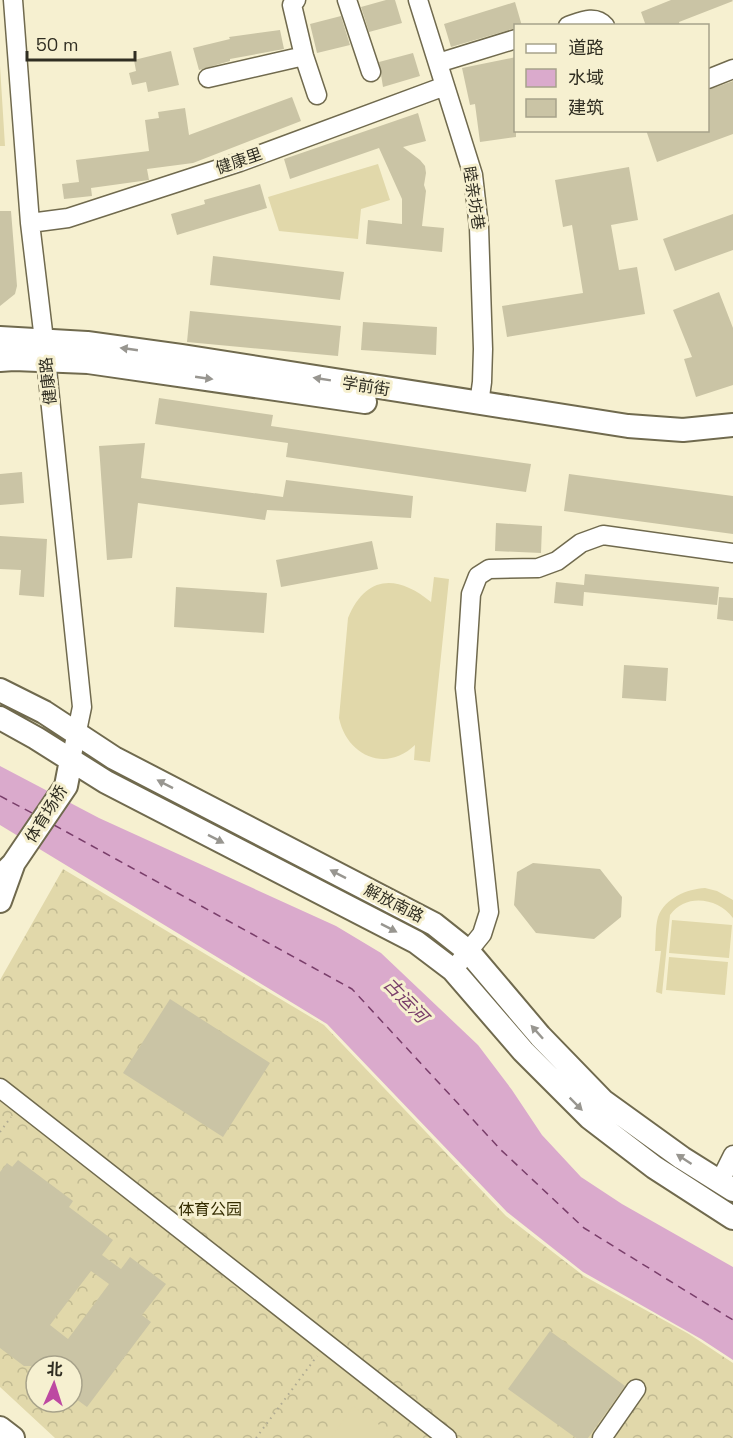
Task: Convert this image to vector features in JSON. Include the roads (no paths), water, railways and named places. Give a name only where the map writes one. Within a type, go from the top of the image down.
[{"type":"main road","name":"学前街","points":[[0,338],[88,362],[279,388],[621,440],[679,444],[733,440]]},
{"type":"main road","name":"学前街","points":[[0,360],[87,343],[628,426],[683,430],[733,425]]},
{"type":"main road","name":"解放南路","points":[[0,690],[44,712],[114,758],[434,924],[468,951],[540,1036],[603,1101],[682,1158],[726,1186]]},
{"type":"main road","name":"解放南路","points":[[0,718],[106,782],[416,942],[453,970],[523,1051],[590,1118],[654,1167],[733,1218]]},
{"type":"main road","name":"体育场桥","points":[[6,871],[66,786],[71,760]]},
{"type":"main road","points":[[0,901],[6,871]]},
{"type":"main road","points":[[0,1428],[13,1438]]},
{"type":"street","name":"健康路","points":[[13,0],[30,223],[82,707],[71,760]]},
{"type":"street","points":[[296,0],[292,5],[304,56],[317,95]]},
{"type":"street","points":[[346,0],[371,72]]},
{"type":"street","name":"睦亲坊巷","points":[[418,0],[473,175],[479,227],[483,350],[479,404]]},
{"type":"street","points":[[574,24],[591,19],[601,21],[603,24]]},
{"type":"street","points":[[438,63],[514,40]]},
{"type":"street","points":[[208,78],[304,56]]},
{"type":"street","points":[[709,79],[733,69]]},
{"type":"street","name":"健康里","points":[[30,223],[68,218],[240,162],[445,86]]},
{"type":"street","points":[[453,970],[482,934],[489,912],[465,688],[471,594],[478,576],[489,569],[538,568],[557,561],[581,543],[603,535],[733,553]]},
{"type":"street","points":[[2,1094],[447,1438]]},
{"type":"street","points":[[726,1186],[733,1155]]},
{"type":"street","points":[[602,1438],[636,1389]]},
{"type":"water","name":"古运河","points":[[0,766],[99,818],[336,926],[381,953],[478,1045],[542,1135],[581,1177],[622,1204],[733,1267],[733,1360],[701,1339],[583,1272],[507,1212],[327,1024],[0,825]]},
{"type":"park label","name":"体育公园","points":[[210,1209]]}]
